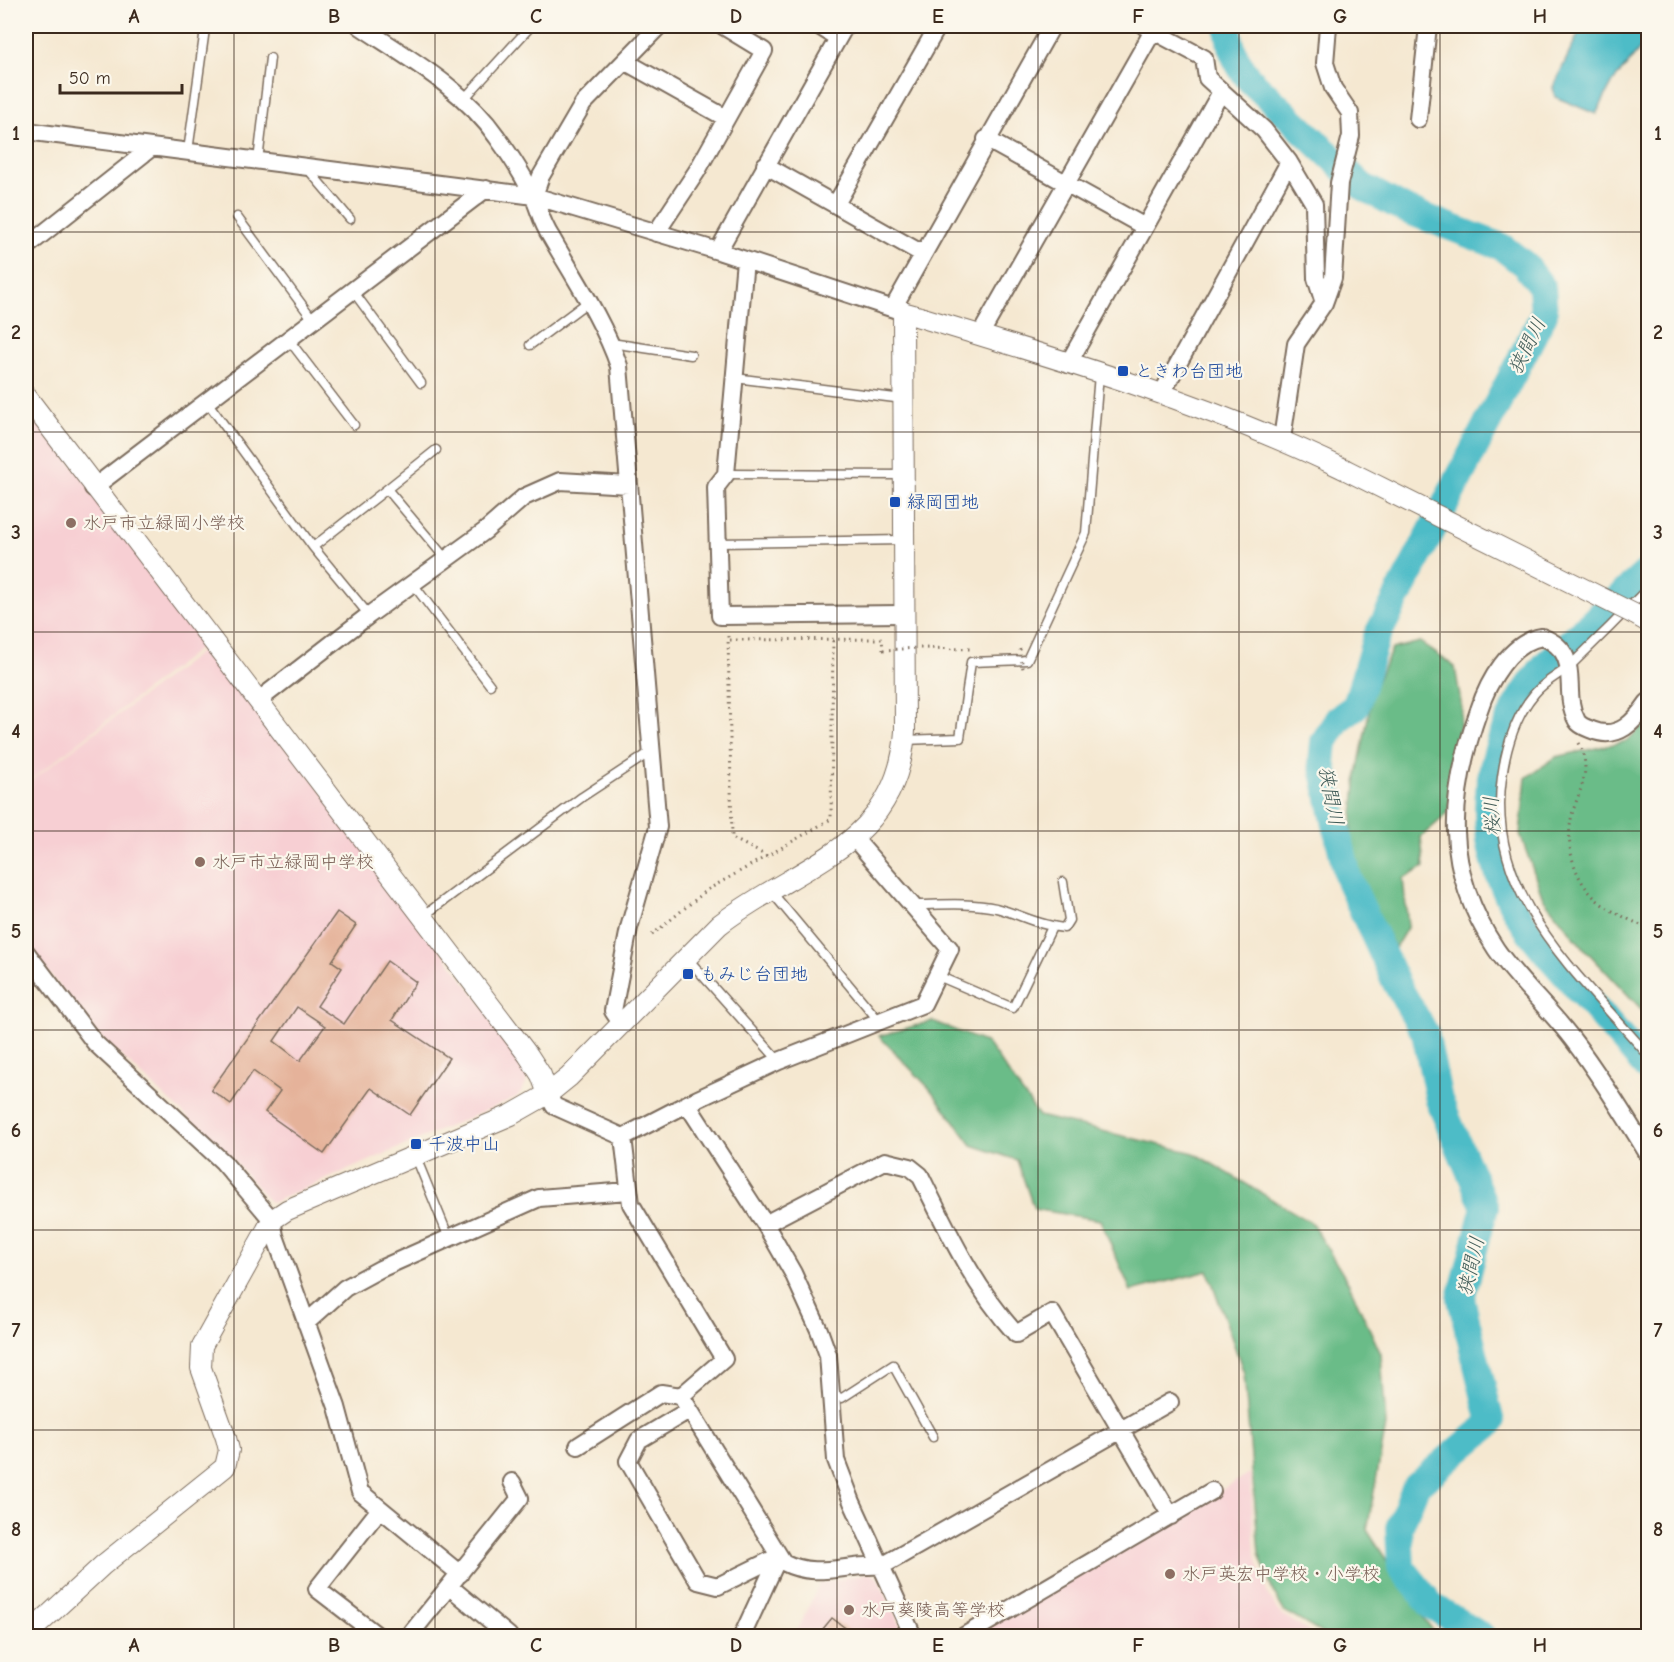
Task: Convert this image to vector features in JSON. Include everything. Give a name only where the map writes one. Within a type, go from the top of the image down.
[{"type":"street","points":[[360,26],[427,71],[463,100],[496,135],[534,196],[539,219],[589,301],[611,343],[619,366],[638,614],[653,751],[658,827],[629,928],[613,1011],[621,1023]]},
{"type":"street","points":[[534,196],[541,176],[584,104],[658,26]]},
{"type":"street","points":[[656,233],[697,171],[764,51],[723,26]]},
{"type":"street","points":[[718,251],[841,32],[819,26]]},
{"type":"street","points":[[836,204],[938,26]]},
{"type":"street","points":[[26,1636],[103,1565],[225,1467],[229,1450],[201,1368],[200,1356],[202,1346],[272,1220],[287,1210],[511,1115],[548,1094],[569,1077],[685,956],[726,919],[854,838],[867,827],[887,799],[899,769],[904,740],[903,312],[897,301],[921,253],[1052,26]]},
{"type":"street","points":[[1282,439],[1296,344],[1324,303],[1334,278],[1339,183],[1351,136],[1350,113],[1328,76],[1325,63],[1328,26]]},
{"type":"street","points":[[1418,119],[1428,26]]},
{"type":"street","points":[[980,336],[1067,183],[1148,28],[1204,58],[1207,78],[1264,130],[1289,162],[1314,204],[1316,278],[1324,303]]},
{"type":"street","points":[[626,62],[726,118]]},
{"type":"street","points":[[1068,364],[1221,92]]},
{"type":"street","points":[[26,131],[534,196],[718,251],[1162,393],[1282,439],[1641,618]]},
{"type":"street","points":[[986,139],[1145,227]]},
{"type":"street","points":[[26,247],[151,148]]},
{"type":"street","points":[[1162,393],[1289,162]]},
{"type":"street","points":[[765,165],[921,253]]},
{"type":"street","points":[[93,488],[208,403],[486,189]]},
{"type":"street","points":[[745,260],[726,474],[716,487],[720,616],[903,614]]},
{"type":"street","points":[[26,396],[93,488],[259,700],[421,917],[528,1055],[541,1075],[554,1106],[623,1137]]},
{"type":"street","points":[[259,700],[369,615],[485,531],[524,497],[560,481],[629,485]]},
{"type":"street","points":[[1648,702],[1636,720],[1611,734],[1599,733],[1578,723],[1570,703],[1571,677],[1567,661],[1550,640],[1534,638],[1521,645],[1507,660],[1482,702],[1466,746],[1456,788],[1454,823],[1462,875],[1470,901],[1497,950],[1574,1040],[1648,1154]]},
{"type":"street","points":[[623,1137],[779,1061],[923,1004],[950,949],[854,838]]},
{"type":"street","points":[[26,952],[95,1042],[223,1162],[272,1220],[275,1236],[337,1407],[360,1492],[455,1581],[509,1636]]},
{"type":"street","points":[[687,1104],[765,1224],[793,1273],[819,1330],[828,1355],[836,1460],[913,1636]]},
{"type":"street","points":[[623,1137],[631,1203],[724,1359],[685,1403],[639,1440],[628,1461],[698,1581],[718,1586],[779,1556]]},
{"type":"street","points":[[765,1224],[885,1161],[910,1167],[920,1175],[970,1272],[992,1307],[1016,1334],[1052,1313],[1171,1516]]},
{"type":"street","points":[[306,1323],[345,1288],[539,1198],[628,1191]]},
{"type":"street","points":[[579,1446],[661,1393],[685,1403],[783,1562],[799,1570],[829,1572],[860,1564],[882,1566],[1170,1402]]},
{"type":"street","points":[[409,1636],[520,1498],[512,1482]]},
{"type":"street","points":[[964,1636],[1212,1491]]},
{"type":"street","points":[[378,1636],[316,1589],[380,1509]]},
{"type":"street","points":[[742,1636],[779,1556]]},
{"type":"lane","points":[[463,100],[531,26]]},
{"type":"lane","points":[[188,151],[205,29]]},
{"type":"lane","points":[[258,161],[270,58]]},
{"type":"lane","points":[[305,167],[350,219]]},
{"type":"lane","points":[[237,217],[314,321]]},
{"type":"lane","points":[[353,291],[421,383]]},
{"type":"lane","points":[[530,345],[589,301]]},
{"type":"lane","points":[[289,340],[354,425]]},
{"type":"lane","points":[[611,343],[690,355]]},
{"type":"lane","points":[[904,740],[960,738],[971,662],[1027,660],[1086,533],[1099,373]]},
{"type":"lane","points":[[735,378],[904,399]]},
{"type":"lane","points":[[208,403],[313,547],[369,615]]},
{"type":"lane","points":[[313,547],[436,450]]},
{"type":"lane","points":[[726,474],[903,475]]},
{"type":"lane","points":[[387,489],[446,559]]},
{"type":"lane","points":[[718,543],[903,540]]},
{"type":"lane","points":[[413,584],[490,685]]},
{"type":"lane","points":[[1648,588],[1535,693],[1508,748],[1500,792],[1507,861],[1515,883],[1534,919],[1648,1055]]},
{"type":"lane","points":[[421,917],[582,797],[653,751]]},
{"type":"lane","points":[[911,905],[964,904],[996,908],[1052,927],[1064,928],[1069,920],[1063,882]]},
{"type":"lane","points":[[770,890],[879,1022]]},
{"type":"lane","points":[[938,976],[1013,1008],[1052,927]]},
{"type":"lane","points":[[685,956],[779,1061]]},
{"type":"lane","points":[[415,1155],[449,1238]]},
{"type":"lane","points":[[832,1395],[842,1398],[893,1365],[933,1437]]},
{"type":"path","points":[[766,856],[732,838],[729,638],[882,639],[883,650],[918,648]]},
{"type":"path","points":[[652,935],[707,890],[831,819],[833,639]]},
{"type":"path","points":[[1020,649],[1023,669]]},
{"type":"path","points":[[1578,723],[1579,744],[1587,767],[1572,815],[1569,840],[1571,857],[1589,892],[1604,905],[1648,929]]},
{"type":"shaded area","name":"水戸市立緑岡小学校","points":[[26,405],[209,641],[33,778],[26,773]]},
{"type":"shaded area","name":"水戸市立緑岡中学校","points":[[211,644],[523,1059],[527,1073],[526,1084],[517,1097],[271,1203],[230,1156],[100,1037],[26,944],[26,776],[32,780]]},
{"type":"shaded area","name":"水戸英宏中学校・小学校","points":[[1250,1473],[1255,1553],[1268,1595],[1281,1614],[1318,1636],[972,1636]]},
{"type":"shaded area","name":"水戸葵陵高等学校","points":[[869,1573],[877,1577],[905,1636],[794,1636],[820,1583]]},
{"type":"green space","points":[[1420,642],[1455,667],[1462,709],[1448,813],[1421,837],[1424,867],[1403,879],[1408,926],[1395,948],[1349,857],[1357,774],[1373,691],[1392,649]]},
{"type":"green space","points":[[1648,720],[1648,1016],[1579,943],[1543,898],[1520,834],[1526,778],[1556,757],[1627,741]]},
{"type":"green space","points":[[932,1021],[987,1043],[1039,1116],[1194,1153],[1312,1223],[1349,1284],[1381,1354],[1386,1425],[1367,1530],[1436,1636],[1326,1636],[1284,1611],[1273,1592],[1259,1553],[1244,1373],[1208,1271],[1131,1291],[1100,1220],[1034,1209],[1017,1160],[972,1145],[930,1089],[879,1036]]},
{"type":"water","points":[[1582,26],[1648,26],[1648,39],[1613,82],[1596,114],[1555,97],[1553,87]]},
{"type":"building","points":[[337,912],[356,925],[332,961],[342,968],[317,1006],[344,1024],[387,961],[416,982],[392,1020],[449,1058],[410,1115],[371,1088],[324,1154],[265,1112],[280,1091],[253,1071],[231,1104],[211,1090]],"holes":[[[297,1007],[325,1026],[300,1061],[274,1041]]]},
{"type":"building","points":[[832,1618],[856,1636],[817,1636]]},
{"type":"waterway","name":"狭間川","points":[[1228,26],[1234,54],[1249,79],[1362,186],[1404,209],[1502,247],[1525,265],[1542,287],[1544,314],[1376,638],[1356,706],[1338,719],[1324,742],[1322,763],[1348,878],[1396,983],[1425,1033],[1439,1100],[1485,1207],[1461,1299],[1491,1423],[1416,1486],[1399,1528],[1401,1567],[1432,1606],[1481,1636]]},
{"type":"waterway","name":"桜川","points":[[1648,571],[1547,663],[1526,692],[1509,722],[1497,753],[1490,785],[1488,818],[1492,851],[1502,883],[1519,916],[1544,951],[1648,1069]]},
{"type":"place","name":"ときわ台団地","points":[[1123,371]]},
{"type":"place","name":"緑岡団地","points":[[895,502]]},
{"type":"place","name":"水戸市立緑岡小学校","points":[[71,523]]},
{"type":"place","name":"水戸市立緑岡中学校","points":[[200,862]]},
{"type":"place","name":"もみじ台団地","points":[[688,974]]},
{"type":"place","name":"千波中山","points":[[416,1144]]},
{"type":"place","name":"水戸英宏中学校・小学校","points":[[1170,1574]]},
{"type":"place","name":"水戸葵陵高等学校","points":[[849,1610]]}]
